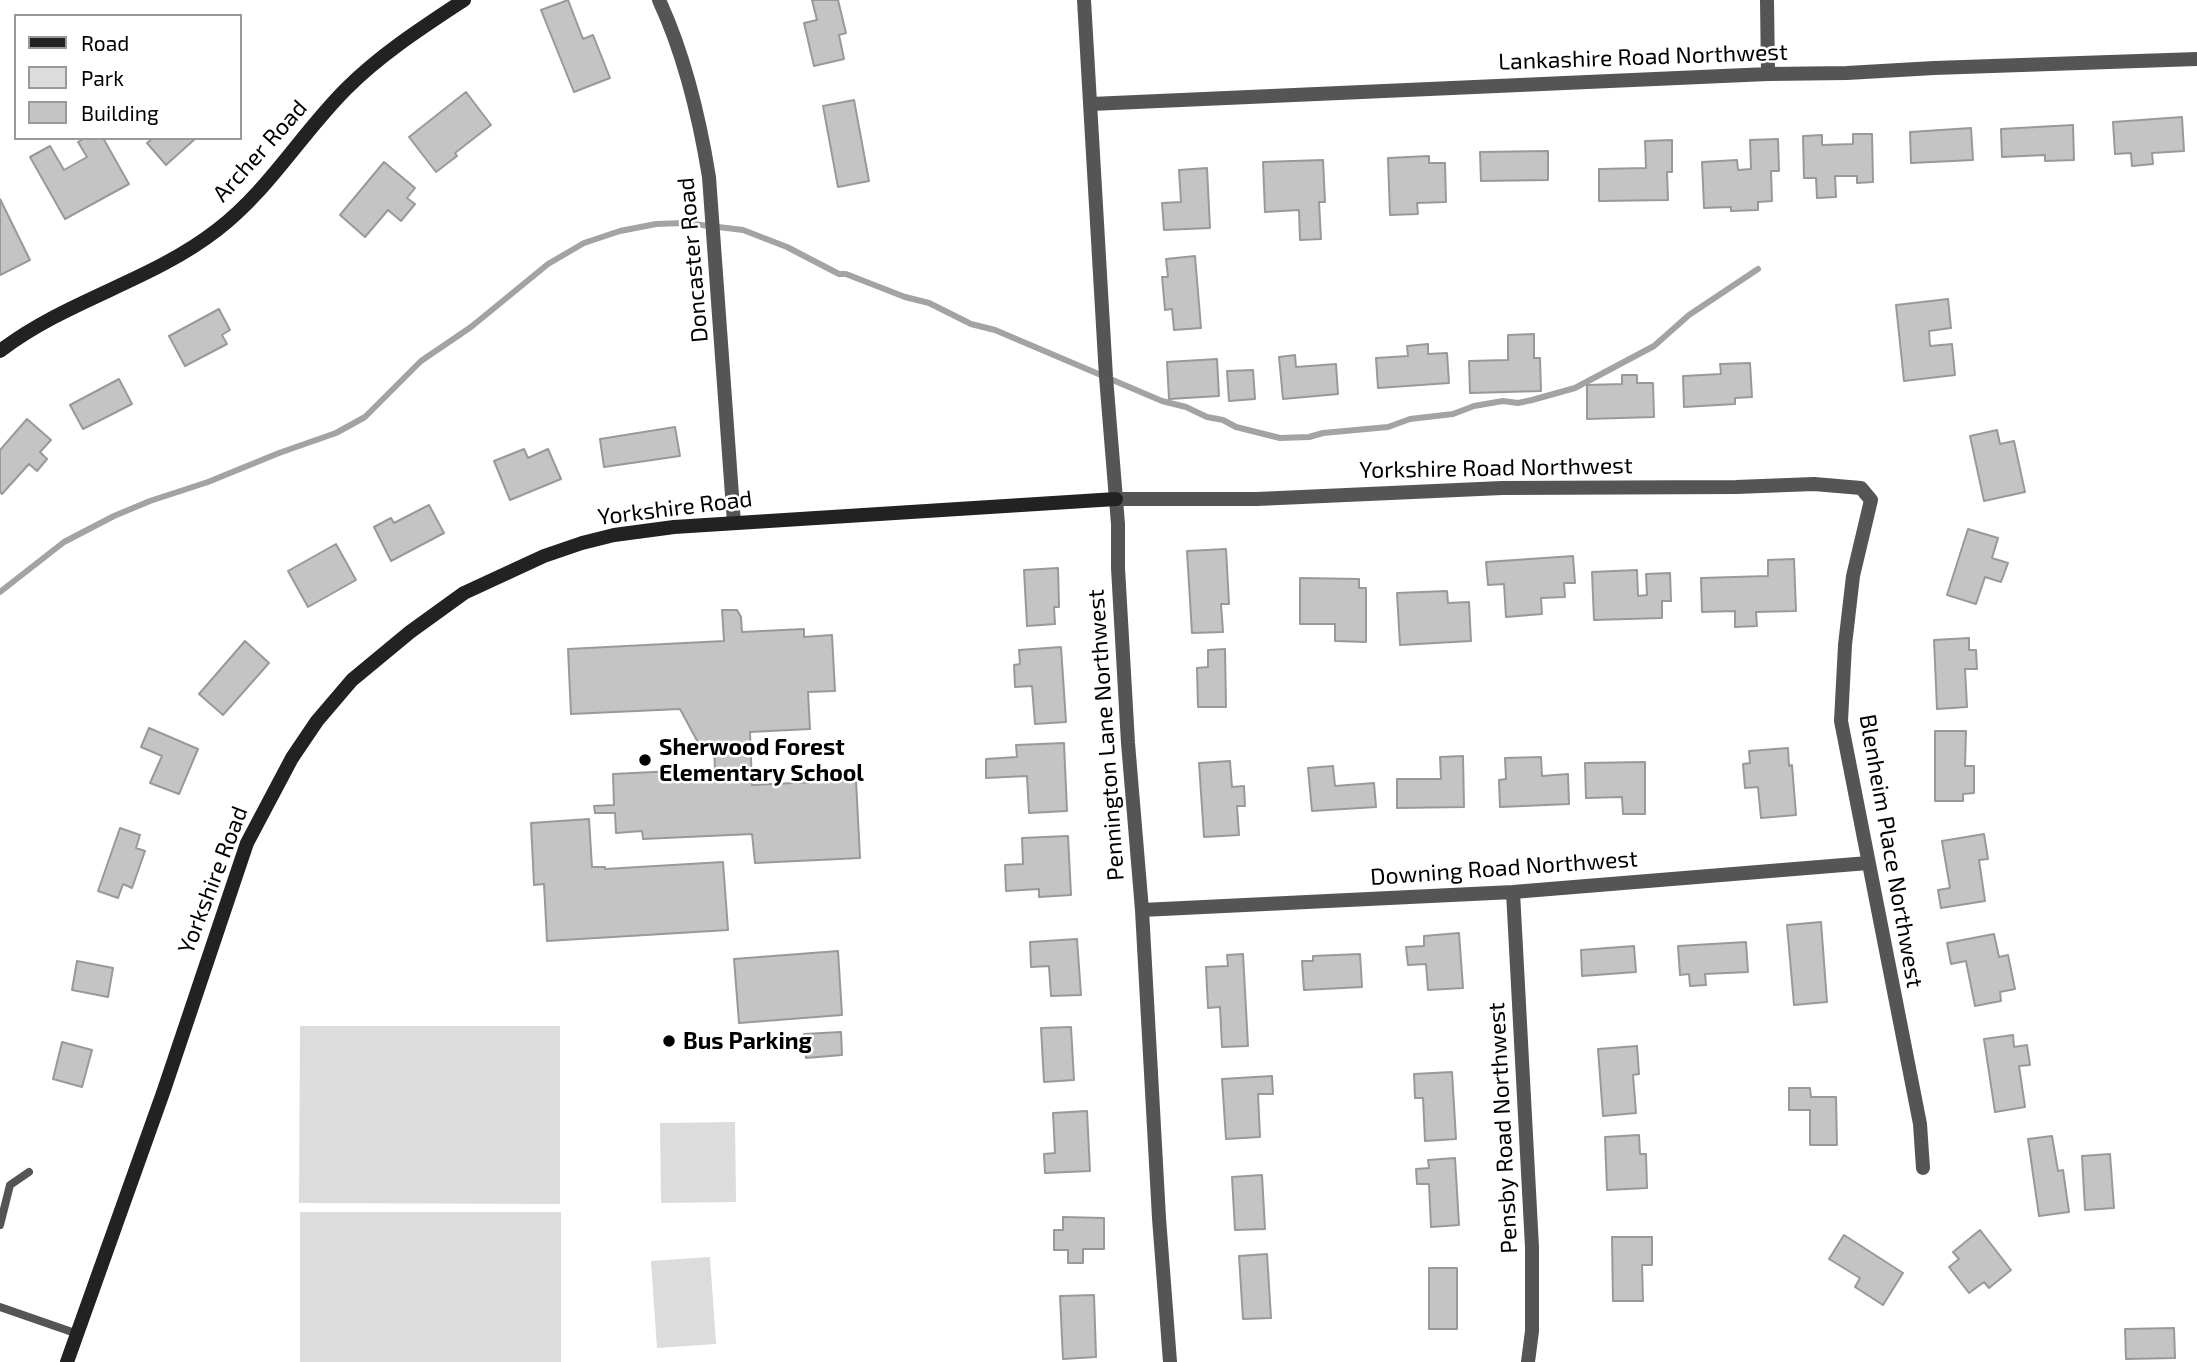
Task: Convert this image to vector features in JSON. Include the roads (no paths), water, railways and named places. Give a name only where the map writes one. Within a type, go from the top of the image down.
[{"type":"street","name":"Archer Road","points":[[0,351],[25,332],[68,308],[164,265],[196,246],[248,203],[318,120],[364,72],[404,40],[464,0]]},
{"type":"street","name":"Doncaster Road","points":[[659,0],[687,71],[701,126],[709,177],[734,523]]},
{"type":"street","name":"Pennington Lane Northwest","points":[[1084,0],[1106,377],[1116,499],[1128,743],[1142,910],[1156,1177],[1170,1362]]},
{"type":"street","points":[[1767,0],[1768,74]]},
{"type":"street","name":"Lankashire Road Northwest","points":[[1091,104],[1768,74],[2197,59]]},
{"type":"street","name":"Yorkshire Road Northwest","points":[[1116,499],[1257,499],[1502,488],[1814,484],[1861,488],[1871,500]]},
{"type":"street","name":"Yorkshire Road","points":[[67,1362],[247,843],[292,758],[317,720],[352,680],[429,618],[481,585],[544,556],[593,540],[674,527],[1116,499]]},
{"type":"street","name":"Blenheim Place Northwest","points":[[1871,500],[1853,576],[1845,645],[1841,721],[1920,1124],[1923,1168]]},
{"type":"street","name":"Downing Road Northwest","points":[[1142,910],[1513,892],[1868,863]]},
{"type":"street","name":"Pensby Road Northwest","points":[[1513,892],[1532,1247],[1532,1331],[1528,1362]]},
{"type":"lane","points":[[0,1225],[9,1185],[29,1172]]},
{"type":"lane","points":[[0,1307],[75,1333]]},
{"type":"waterway","points":[[0,592],[64,542],[114,516],[336,433],[365,417],[421,361],[471,327],[548,264],[584,243],[620,231],[656,224],[685,223],[743,230],[787,247],[839,274],[846,274],[905,297],[929,303],[971,324],[995,330],[1162,401],[1186,407],[1236,427],[1280,438],[1388,427],[1410,419],[1453,414],[1474,406],[1503,401],[1518,403],[1575,388],[1654,346],[1689,315],[1758,269]]},
{"type":"place","name":"Sherwood Forest Elementary School","points":[[645,760]]},
{"type":"place","name":"Bus Parking","points":[[669,1041]]}]
